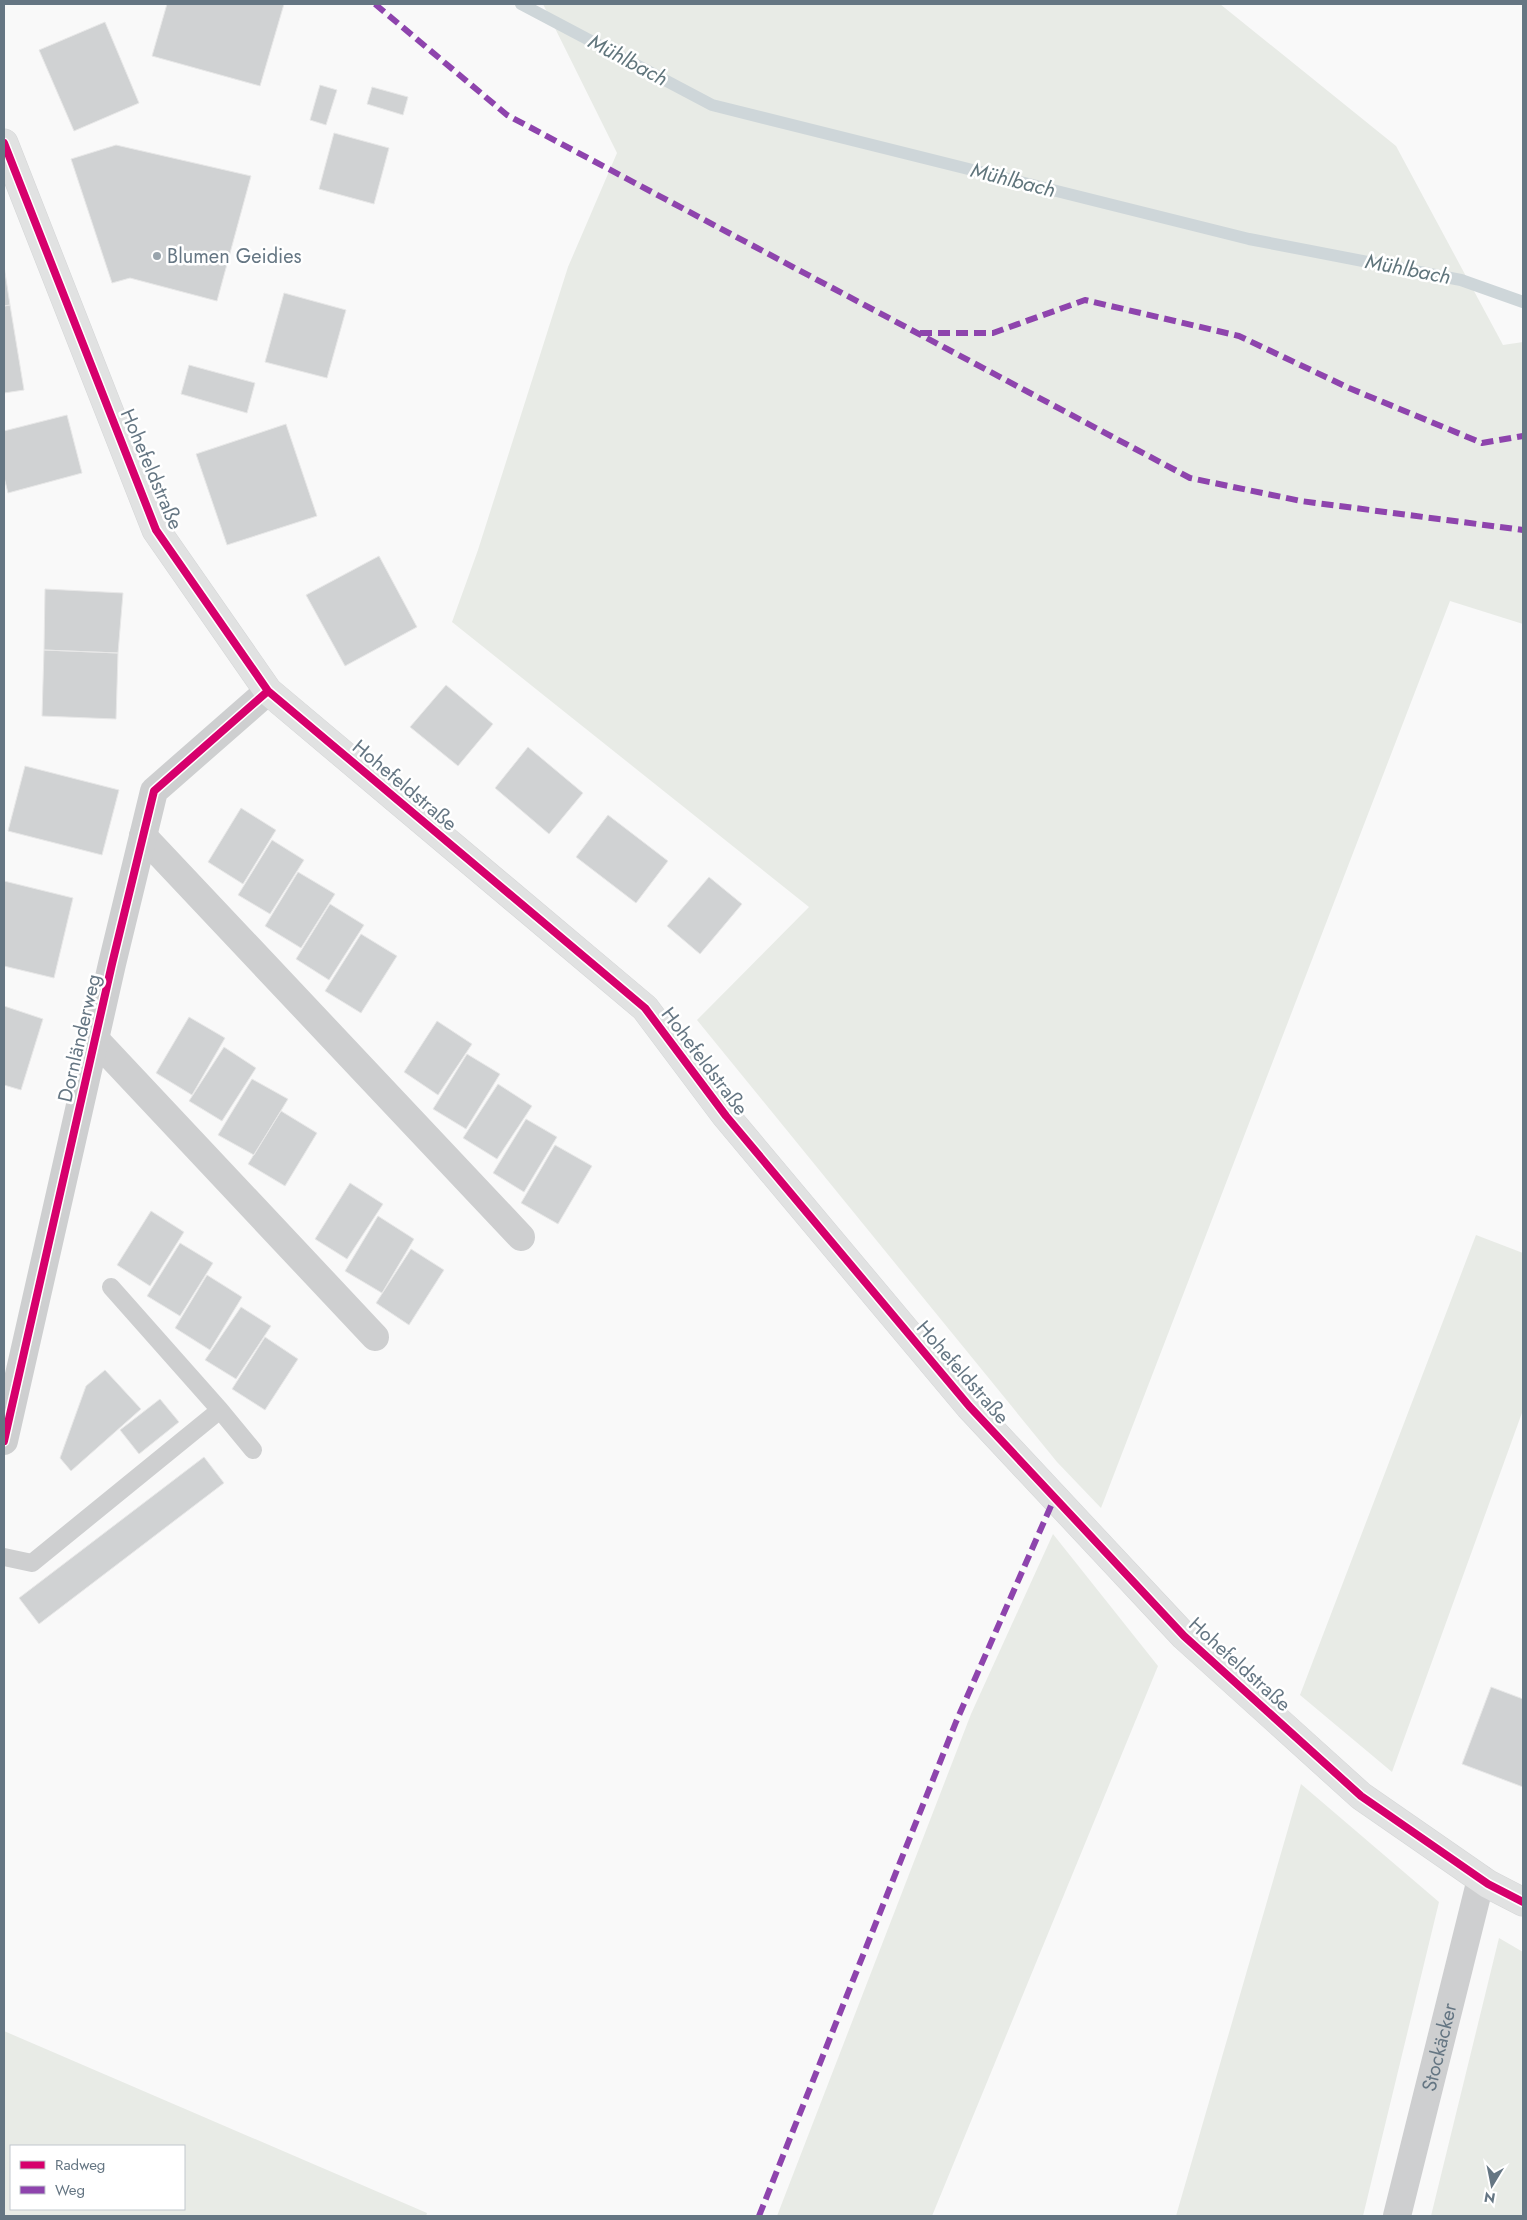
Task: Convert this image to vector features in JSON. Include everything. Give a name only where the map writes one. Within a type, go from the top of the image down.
[{"type":"street","name":"Hohefeldstraße","points":[[4,143],[156,530],[268,691],[645,1008],[726,1116],[969,1406],[1184,1636],[1361,1796],[1481,1879],[1523,1902]]},
{"type":"street","name":"Dornländerweg","points":[[4,1441],[95,1039],[154,791],[268,691]]},
{"type":"street","points":[[143,836],[521,1237]]},
{"type":"street","name":"Dornländerweg","points":[[95,1039],[375,1337]]},
{"type":"street","name":"Stockäcker","points":[[1397,2216],[1481,1879]]},
{"type":"lane","points":[[111,1287],[253,1450]]},
{"type":"lane","points":[[4,1557],[32,1562],[220,1410]]},
{"type":"shaded area","points":[[543,4],[1220,4],[1396,146],[1503,345],[1523,342],[1523,624],[1450,601],[1101,1508],[1057,1462],[697,1020],[809,907],[452,622],[478,550],[568,267],[617,153]]},
{"type":"shaded area","points":[[1476,1235],[1523,1253],[1523,1410],[1392,1772],[1300,1695]]},
{"type":"shaded area","points":[[1053,1534],[1158,1666],[932,2216],[777,2216],[971,1714]]},
{"type":"shaded area","points":[[1301,1784],[1439,1902],[1363,2216],[1176,2216]]},
{"type":"shaded area","points":[[1499,1938],[1523,1952],[1523,2216],[1431,2216]]},
{"type":"shaded area","points":[[4,2031],[427,2213],[426,2216],[4,2216]]},
{"type":"building","points":[[167,4],[284,4],[260,86],[152,56]]},
{"type":"building","points":[[105,22],[139,103],[74,131],[39,50]]},
{"type":"building","points":[[320,85],[337,90],[326,125],[310,120]]},
{"type":"building","points":[[372,87],[408,97],[403,115],[367,104]]},
{"type":"building","points":[[334,133],[389,148],[374,204],[319,189]]},
{"type":"building","points":[[116,145],[251,176],[217,301],[130,278],[112,283],[71,159]]},
{"type":"building","points":[[4,266],[10,305],[4,306]]},
{"type":"building","points":[[284,293],[346,310],[327,378],[265,362]]},
{"type":"building","points":[[10,305],[24,390],[4,393],[4,306]]},
{"type":"building","points":[[189,365],[255,383],[247,413],[181,394]]},
{"type":"building","points":[[67,415],[82,473],[8,493],[4,477],[4,431]]},
{"type":"building","points":[[286,424],[317,516],[227,545],[196,454]]},
{"type":"building","points":[[379,556],[417,627],[345,666],[306,595]]},
{"type":"building","points":[[45,589],[123,593],[118,653],[44,650]]},
{"type":"building","points":[[44,650],[118,653],[116,719],[42,716]]},
{"type":"building","points":[[446,685],[493,724],[458,766],[410,727]]},
{"type":"building","points":[[528,747],[583,793],[549,834],[495,788]]},
{"type":"building","points":[[25,766],[119,790],[102,855],[8,831]]},
{"type":"building","points":[[241,808],[276,830],[243,884],[208,862]]},
{"type":"building","points":[[608,815],[668,861],[636,903],[576,857]]},
{"type":"building","points":[[272,840],[304,860],[270,914],[238,895]]},
{"type":"building","points":[[298,872],[335,894],[301,948],[265,926]]},
{"type":"building","points":[[709,877],[742,904],[700,954],[667,926]]},
{"type":"building","points":[[4,881],[73,898],[54,978],[4,966]]},
{"type":"building","points":[[330,904],[364,925],[329,980],[296,959]]},
{"type":"building","points":[[361,934],[397,956],[361,1013],[325,991]]},
{"type":"building","points":[[4,1006],[43,1019],[21,1090],[4,1085]]},
{"type":"building","points":[[189,1017],[225,1038],[192,1095],[156,1073]]},
{"type":"building","points":[[437,1021],[472,1044],[438,1095],[404,1072]]},
{"type":"building","points":[[224,1047],[256,1068],[222,1121],[189,1101]]},
{"type":"building","points":[[467,1054],[500,1074],[466,1129],[433,1109]]},
{"type":"building","points":[[252,1079],[288,1099],[254,1155],[218,1135]]},
{"type":"building","points":[[498,1084],[532,1106],[497,1159],[463,1138]]},
{"type":"building","points":[[281,1111],[317,1133],[285,1186],[248,1164]]},
{"type":"building","points":[[526,1119],[557,1137],[524,1192],[493,1173]]},
{"type":"building","points":[[555,1145],[592,1166],[558,1224],[521,1203]]},
{"type":"building","points":[[350,1183],[383,1204],[347,1259],[315,1239]]},
{"type":"building","points":[[151,1211],[184,1232],[150,1286],[117,1265]]},
{"type":"building","points":[[378,1216],[414,1239],[382,1293],[345,1271]]},
{"type":"building","points":[[180,1243],[213,1263],[180,1316],[147,1296]]},
{"type":"building","points":[[411,1249],[444,1270],[409,1325],[376,1303]]},
{"type":"building","points":[[207,1275],[242,1297],[210,1350],[175,1328]]},
{"type":"building","points":[[241,1307],[271,1326],[236,1379],[205,1360]]},
{"type":"building","points":[[265,1337],[298,1359],[265,1410],[232,1389]]},
{"type":"building","points":[[105,1370],[141,1409],[71,1471],[60,1458],[86,1386]]},
{"type":"building","points":[[160,1399],[179,1422],[139,1454],[120,1430]]},
{"type":"building","points":[[204,1457],[224,1483],[39,1624],[19,1598]]},
{"type":"building","points":[[1491,1687],[1523,1699],[1523,1787],[1462,1764]]},
{"type":"waterway","name":"Mühlbach","points":[[521,4],[712,105],[1249,239],[1461,280],[1523,302]]},
{"type":"marked path","points":[[375,4],[507,115],[1190,478],[1301,501],[1523,530]]},
{"type":"marked path","points":[[920,333],[993,333],[1085,300],[1239,336],[1349,388],[1482,443],[1523,436]]},
{"type":"marked path","points":[[759,2216],[956,1722],[1054,1499]]},
{"type":"cycle path","points":[[4,143],[156,530],[268,691],[645,1008],[726,1116],[969,1406],[1184,1636],[1361,1796],[1488,1884],[1523,1902]]},
{"type":"cycle path","points":[[4,1441],[112,964],[154,791],[268,691]]},
{"type":"place","name":"Blumen Geidies","points":[[157,256]]}]
